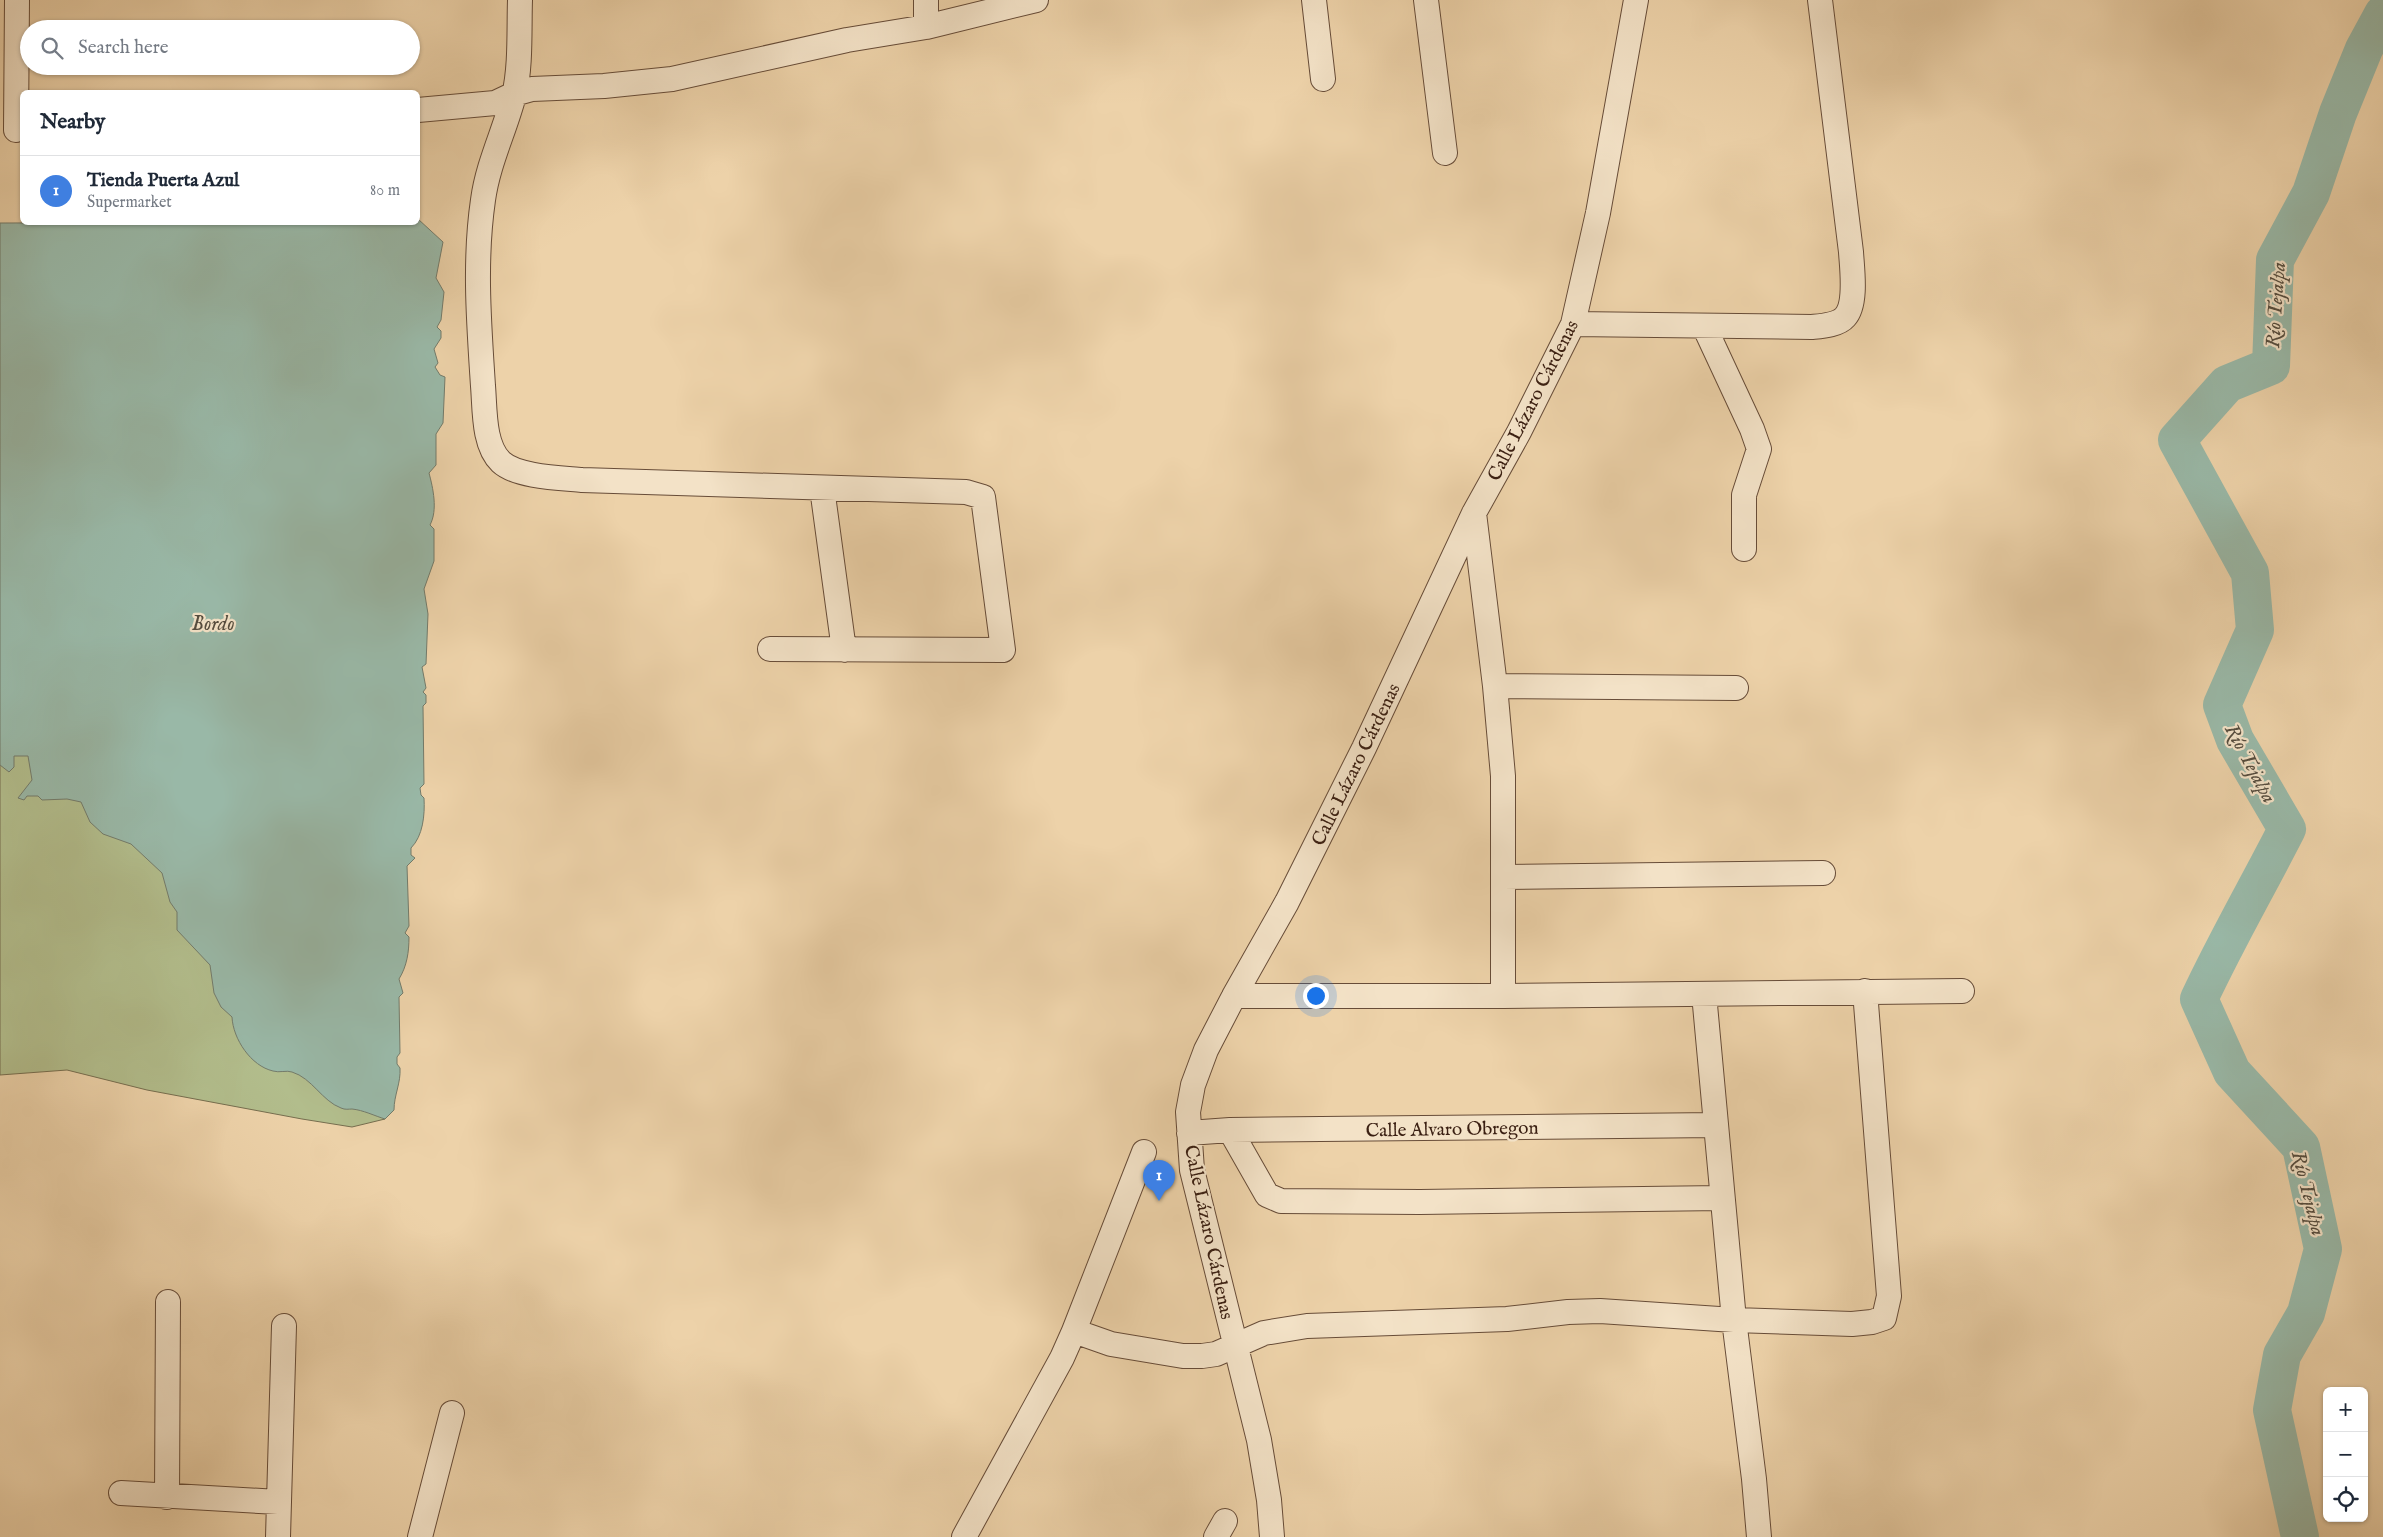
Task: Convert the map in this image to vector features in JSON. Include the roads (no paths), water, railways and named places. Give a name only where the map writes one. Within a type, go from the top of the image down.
[{"type":"street","points":[[13,130],[17,0]]},
{"type":"street","points":[[520,0],[514,94],[495,148],[483,199],[477,252],[478,312],[485,419],[491,445],[502,462],[528,474],[582,480],[966,492],[983,497],[1003,650],[770,649]]},
{"type":"street","points":[[926,0],[926,27]]},
{"type":"street","points":[[420,110],[495,103],[514,94],[532,89],[604,86],[672,79],[766,60],[847,40],[926,27],[1036,0]]},
{"type":"street","points":[[1314,0],[1324,79]]},
{"type":"street","points":[[1426,0],[1444,153]]},
{"type":"street","name":"Calle Lázaro Cárdenas","points":[[1272,1537],[1269,1500],[1259,1440],[1192,1170],[1188,1112],[1193,1085],[1206,1050],[1287,902],[1364,748],[1474,513],[1519,432],[1573,324],[1598,213],[1636,0]]},
{"type":"street","points":[[1573,324],[1812,327],[1831,324],[1845,318],[1850,308],[1853,286],[1851,252],[1820,0]]},
{"type":"street","points":[[1704,326],[1759,449],[1744,495],[1744,549]]},
{"type":"street","points":[[822,488],[844,650]]},
{"type":"street","points":[[1474,513],[1495,686],[1502,776],[1504,877],[1503,996]]},
{"type":"street","points":[[1495,686],[1736,688]]},
{"type":"street","points":[[1504,877],[1823,873]]},
{"type":"street","points":[[1074,1331],[1111,1344],[1183,1356],[1216,1354],[1264,1333],[1307,1326],[1507,1319],[1568,1312],[1600,1311],[1734,1320],[1852,1324],[1872,1322],[1884,1318],[1889,1296],[1865,991]]},
{"type":"street","points":[[1234,996],[1503,996],[1962,991]]},
{"type":"street","points":[[1704,994],[1734,1320],[1754,1479],[1759,1537]]},
{"type":"street","name":"Calle Alvaro Obregon","points":[[1189,1133],[1230,1130],[1716,1126]]},
{"type":"street","points":[[1230,1130],[1267,1195],[1281,1201],[1420,1202],[1722,1198]]},
{"type":"street","points":[[964,1537],[1049,1384],[1074,1331],[1144,1152]]},
{"type":"street","points":[[167,1497],[168,1302]]},
{"type":"street","points":[[278,1537],[284,1326]]},
{"type":"street","points":[[420,1537],[452,1413]]},
{"type":"street","points":[[121,1493],[278,1502]]},
{"type":"water","name":"Bordo","points":[[420,221],[443,242],[436,278],[444,292],[441,320],[437,327],[441,331],[441,338],[434,349],[438,363],[435,367],[440,375],[445,377],[443,423],[436,434],[436,465],[429,473],[434,499],[434,513],[430,525],[434,529],[434,561],[424,589],[428,614],[426,664],[422,667],[426,688],[423,692],[426,695],[426,703],[423,706],[424,784],[420,788],[421,795],[424,798],[424,811],[421,831],[411,848],[411,855],[415,858],[407,866],[409,926],[405,933],[409,937],[409,943],[406,964],[399,979],[403,993],[399,997],[400,1053],[397,1057],[397,1064],[400,1068],[400,1073],[394,1110],[385,1119],[334,1105],[299,1075],[290,1071],[275,1072],[257,1064],[240,1042],[232,1017],[221,1007],[214,993],[210,965],[177,930],[177,912],[170,902],[162,873],[131,844],[103,834],[90,822],[81,802],[67,799],[42,800],[38,796],[27,796],[24,800],[18,798],[32,780],[28,756],[14,756],[14,767],[9,772],[0,765],[0,223],[20,223],[20,225],[420,225]]},
{"type":"waterway","name":"Río Tejalpa","points":[[2300,1537],[2272,1410],[2282,1355],[2306,1313],[2323,1249],[2301,1147],[2232,1072],[2199,999],[2287,829],[2235,740],[2222,705],[2255,630],[2250,573],[2177,440],[2227,384],[2271,366],[2275,260],[2311,193],[2338,113],[2364,49],[2383,14]]},
{"type":"place","name":"Tienda Puerta Azul","points":[[1159,1201]]}]
